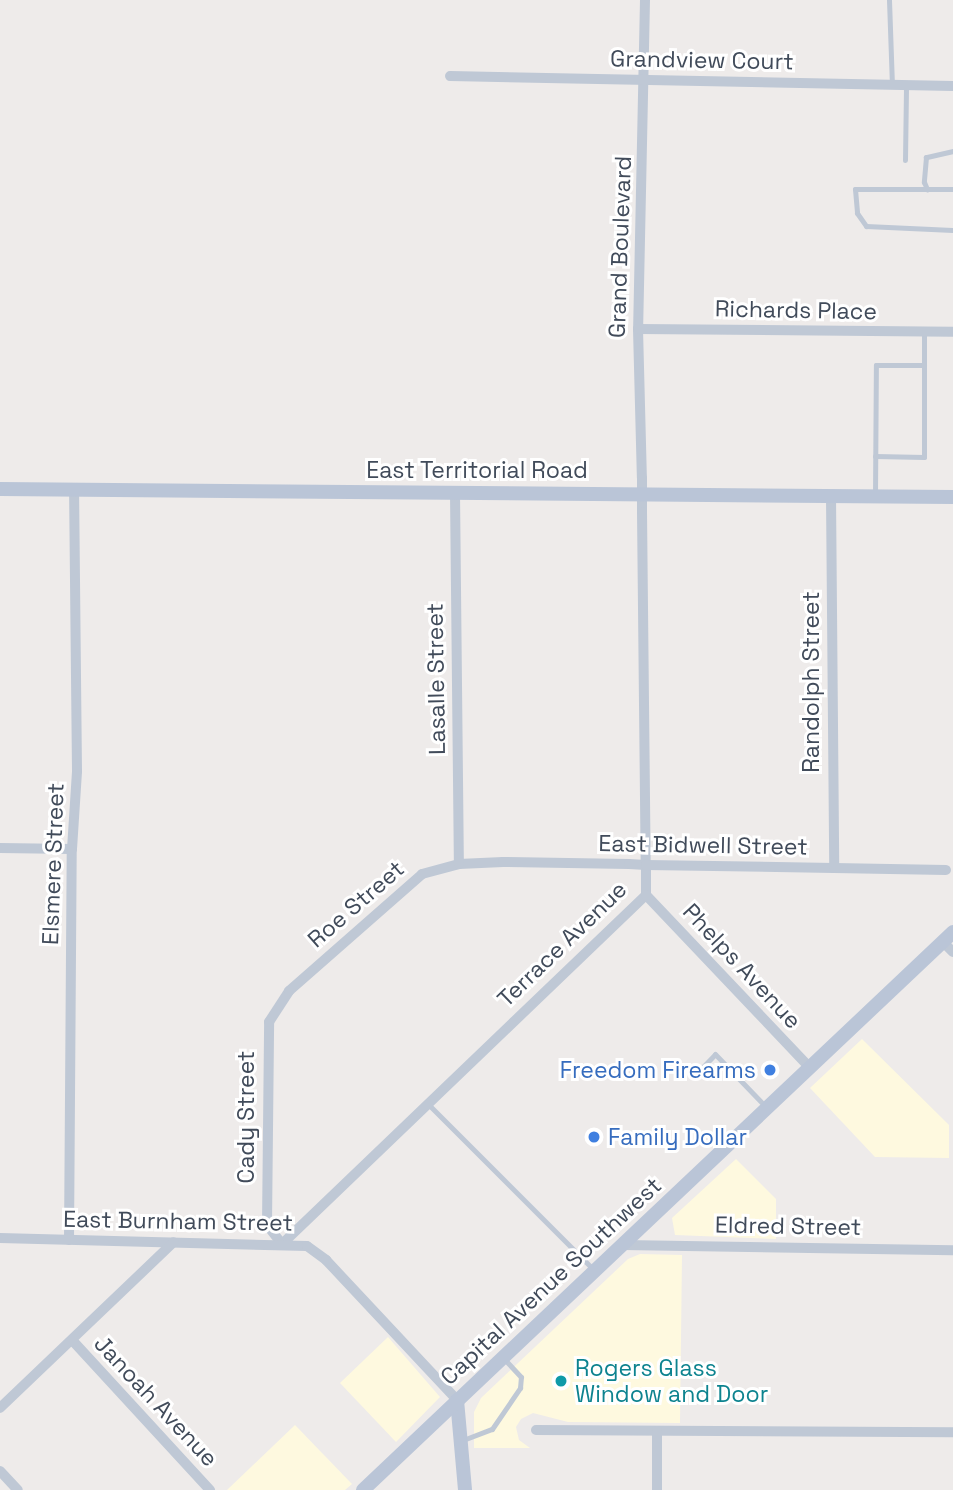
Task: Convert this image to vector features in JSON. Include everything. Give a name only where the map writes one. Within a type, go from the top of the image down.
[{"type":"street","name":"Grand Boulevard","points":[[642,494],[638,330],[646,80],[645,0]]},
{"type":"street","name":"Grandview Court","points":[[450,76],[953,86]]},
{"type":"street","name":"Richards Place","points":[[638,330],[953,332]]},
{"type":"street","name":"East Territorial Road","points":[[0,489],[953,497]]},
{"type":"street","name":"Elsmere Street","points":[[69,1240],[72,849],[77,771],[75,489]]},
{"type":"street","name":"Lasalle Street","points":[[455,493],[459,864]]},
{"type":"street","name":"Terrace Avenue","points":[[282,1244],[427,1102],[646,895],[642,494]]},
{"type":"street","name":"Randolph Street","points":[[831,496],[834,868]]},
{"type":"street","points":[[0,848],[72,849]]},
{"type":"street","name":"East Bidwell Street","points":[[459,864],[646,864],[946,870]]},
{"type":"street","name":"Roe Street","points":[[289,991],[415,880],[429,870],[459,864]]},
{"type":"street","name":"Phelps Avenue","points":[[646,895],[808,1066]]},
{"type":"street","name":"Capital Avenue Southwest","points":[[363,1490],[808,1066],[950,942]]},
{"type":"street","name":"Cady Street","points":[[282,1244],[267,1225],[266,1046],[269,1021],[289,991]]},
{"type":"street","name":"East Burnham Street","points":[[0,1238],[307,1246],[320,1254],[457,1400]]},
{"type":"street","points":[[0,1408],[174,1242]]},
{"type":"street","name":"Eldred Street","points":[[623,1245],[953,1250]]},
{"type":"street","name":"Janoah Avenue","points":[[72,1340],[210,1490]]},
{"type":"street","points":[[457,1400],[465,1490]]},
{"type":"street","points":[[536,1430],[953,1432]]},
{"type":"street","points":[[657,1431],[657,1490]]},
{"type":"street","points":[[0,1471],[18,1490]]},
{"type":"lane","points":[[889,0],[892,85]]},
{"type":"lane","points":[[905,160],[906,86]]},
{"type":"lane","points":[[927,189],[926,157],[953,152]]},
{"type":"lane","points":[[953,189],[855,189],[857,213],[866,226],[953,230]]},
{"type":"lane","points":[[875,456],[924,457],[924,332]]},
{"type":"lane","points":[[875,496],[876,365],[924,365]]},
{"type":"lane","points":[[694,1076],[715,1054],[766,1107]]},
{"type":"lane","points":[[427,1102],[595,1271]]},
{"type":"lane","points":[[462,1440],[482,1437],[492,1429],[520,1388],[521,1377],[503,1358]]},
{"type":"shaded area","points":[[862,1039],[949,1125],[949,1158],[875,1157],[810,1088]]},
{"type":"shaded area","points":[[736,1159],[776,1199],[776,1239],[675,1235],[672,1218]]},
{"type":"shaded area","points":[[640,1254],[682,1255],[680,1423],[568,1422],[533,1413],[521,1419],[516,1427],[519,1440],[530,1448],[474,1448],[474,1412],[481,1398],[628,1259]]},
{"type":"shaded area","points":[[388,1337],[440,1397],[396,1442],[340,1383]]},
{"type":"shaded area","points":[[295,1425],[352,1484],[345,1490],[227,1490]]},
{"type":"place","name":"Freedom Firearms","points":[[770,1070]]},
{"type":"place","name":"Family Dollar","points":[[594,1137]]},
{"type":"place","name":"Rogers Glass Window and Door","points":[[561,1381]]}]
